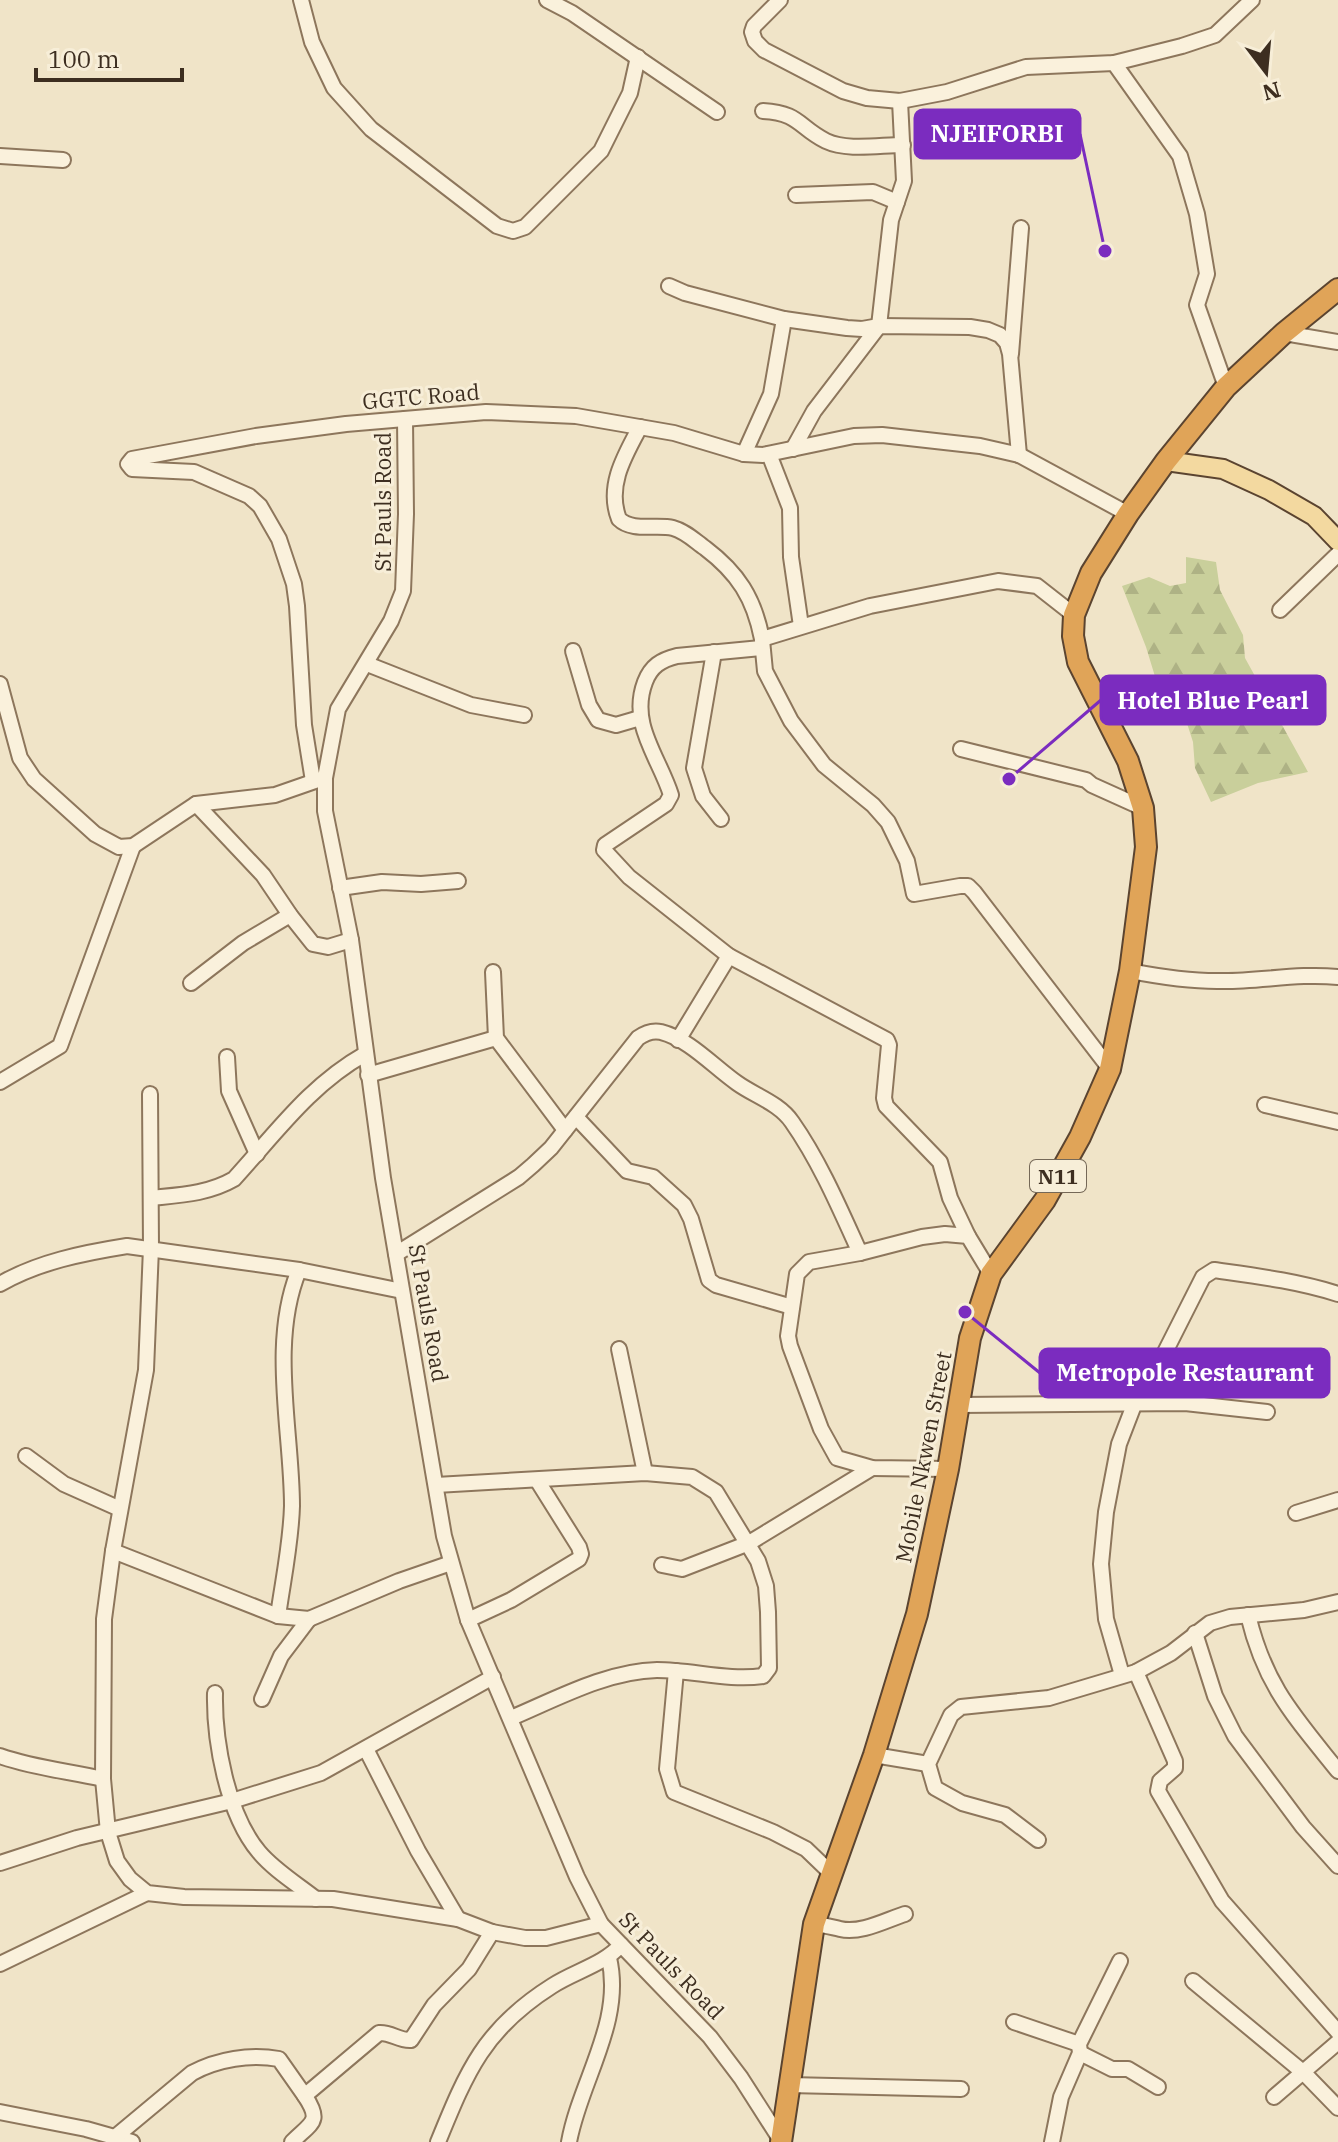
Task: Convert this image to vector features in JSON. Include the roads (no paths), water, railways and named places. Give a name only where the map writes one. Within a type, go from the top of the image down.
[{"type":"highway","name":"Mobile Nkwen Street","points":[[780,2141],[814,1924],[874,1755],[917,1614],[948,1469],[970,1338],[991,1274],[1045,1200],[1080,1137],[1110,1069],[1130,971],[1146,847],[1143,808],[1128,761],[1078,662],[1073,636],[1074,615],[1091,573],[1166,461],[1226,387],[1284,333],[1338,289]]},
{"type":"main road","points":[[1166,461],[1223,469],[1269,490],[1314,516],[1338,541]]},
{"type":"street","points":[[301,0],[312,42],[334,88],[371,129],[497,226],[513,231],[525,227],[601,151],[630,93],[638,57]]},
{"type":"street","points":[[547,0],[638,57],[717,112]]},
{"type":"street","points":[[780,0],[754,26],[752,32],[755,41],[764,50],[843,91],[867,98],[900,101],[947,92],[1026,67],[1114,63],[1182,46],[1215,35],[1252,0]]},
{"type":"street","points":[[1114,63],[1180,156],[1197,214],[1207,274],[1197,305],[1226,387]]},
{"type":"street","points":[[793,449],[814,411],[879,326],[891,220],[904,181],[900,101]]},
{"type":"street","points":[[763,111],[792,116],[828,142],[842,145],[903,145]]},
{"type":"street","points":[[0,156],[63,160]]},
{"type":"street","points":[[796,195],[873,192],[897,202]]},
{"type":"street","points":[[1019,455],[1010,354],[1021,228]]},
{"type":"street","points":[[669,286],[784,319],[862,329],[879,326],[988,330],[1000,335],[1007,343],[1010,354]]},
{"type":"street","points":[[744,454],[771,394],[784,319]]},
{"type":"street","points":[[1284,333],[1338,342]]},
{"type":"street","name":"GGTC Road","points":[[319,780],[304,725],[294,584],[273,528],[260,506],[249,496],[194,472],[132,469],[128,464],[132,459],[256,436],[405,419],[486,412],[576,416],[674,433],[744,454],[769,454],[854,436],[882,435],[980,446],[1019,455],[1128,514]]},
{"type":"street","name":"St Pauls Road","points":[[405,419],[403,591],[391,621],[338,709],[319,780],[351,940],[396,1254],[451,1563],[468,1620],[577,1877],[601,1924],[710,2037],[741,2078],[780,2141]]},
{"type":"street","points":[[640,427],[617,475],[615,491],[619,519],[628,525],[673,528],[687,534],[724,562],[749,594],[758,616],[770,683],[791,721],[824,765],[873,805],[888,822],[907,861],[914,894],[968,886],[1110,1069]]},
{"type":"street","points":[[769,454],[790,508],[791,557],[801,626]]},
{"type":"street","points":[[1280,610],[1338,554]]},
{"type":"street","points":[[991,1274],[950,1198],[940,1162],[886,1106],[887,1040],[729,956],[629,877],[604,850],[605,845],[666,804],[671,795],[640,718],[642,691],[651,668],[664,659],[762,644],[801,626],[870,606],[998,581],[1037,586],[1074,615]]},
{"type":"street","points":[[573,651],[589,705],[598,720],[616,725],[640,718]]},
{"type":"street","points":[[714,652],[694,768],[703,796],[721,819]]},
{"type":"street","points":[[367,664],[471,705],[524,715]]},
{"type":"street","points":[[0,684],[20,758],[34,779],[95,834],[119,847],[133,846],[196,804],[275,795],[319,780]]},
{"type":"street","points":[[961,749],[1086,780],[1143,808]]},
{"type":"street","points":[[196,804],[263,875],[313,944],[321,947],[351,940]]},
{"type":"street","points":[[0,1082],[60,1046],[133,846]]},
{"type":"street","points":[[340,888],[382,882],[421,884],[458,881]]},
{"type":"street","points":[[191,983],[243,943],[290,915]]},
{"type":"street","points":[[678,1040],[729,956]]},
{"type":"street","points":[[1130,971],[1181,981],[1338,977]]},
{"type":"street","points":[[493,972],[496,1038],[565,1130]]},
{"type":"street","points":[[396,1254],[519,1177],[551,1148],[638,1038],[647,1032],[659,1031],[678,1040],[741,1086],[782,1111],[793,1123],[836,1201],[860,1253]]},
{"type":"street","points":[[368,1075],[496,1038]]},
{"type":"street","points":[[151,1198],[220,1188],[234,1179],[307,1096],[338,1069],[365,1054]]},
{"type":"street","points":[[227,1057],[229,1091],[257,1154]]},
{"type":"street","points":[[147,1893],[130,1879],[117,1861],[108,1832],[103,1779],[104,1619],[120,1509],[146,1370],[151,1248],[150,1094]]},
{"type":"street","points":[[1265,1105],[1338,1122]]},
{"type":"street","points":[[576,1117],[627,1171],[653,1177],[684,1205],[709,1280],[716,1285],[792,1307]]},
{"type":"street","points":[[948,1469],[872,1468],[837,1458],[821,1429],[788,1336],[797,1274],[809,1262],[922,1237],[945,1234],[968,1236]]},
{"type":"street","points":[[0,1284],[15,1275],[69,1257],[127,1246],[299,1270],[402,1291]]},
{"type":"street","points":[[278,1616],[292,1506],[284,1401],[286,1343],[290,1297],[299,1270]]},
{"type":"street","points":[[1338,1294],[1304,1284],[1214,1270],[1203,1277],[1158,1366],[1147,1395],[1134,1405],[1119,1444],[1106,1512],[1101,1564],[1106,1619],[1129,1674],[1175,1761],[1175,1768],[1160,1781],[1158,1791],[1222,1901],[1338,2032]]},
{"type":"street","points":[[619,1349],[645,1473]]},
{"type":"street","points":[[959,1405],[1185,1403],[1267,1412]]},
{"type":"street","points":[[26,1456],[64,1484],[120,1509]]},
{"type":"street","points":[[662,1565],[682,1569],[749,1543],[872,1468]]},
{"type":"street","points":[[436,1485],[645,1473],[692,1477],[716,1492],[758,1561],[766,1586],[769,1668],[763,1676],[638,1672],[615,1677],[511,1718]]},
{"type":"street","points":[[468,1620],[511,1600],[579,1559],[579,1547],[537,1480]]},
{"type":"street","points":[[1296,1513],[1338,1500]]},
{"type":"street","points":[[113,1551],[278,1616],[309,1619],[451,1563]]},
{"type":"street","points":[[1038,1840],[1005,1815],[962,1803],[935,1788],[928,1764],[951,1715],[961,1707],[1049,1698],[1129,1674],[1171,1653],[1210,1623],[1338,1602]]},
{"type":"street","points":[[1248,1615],[1259,1657],[1275,1690],[1338,1771]]},
{"type":"street","points":[[262,1699],[281,1656],[309,1619]]},
{"type":"street","points":[[1195,1633],[1215,1696],[1235,1736],[1303,1827],[1338,1866]]},
{"type":"street","points":[[676,1671],[667,1769],[674,1792],[773,1832],[806,1849],[832,1874]]},
{"type":"street","points":[[0,1863],[77,1838],[232,1801],[321,1773],[493,1677]]},
{"type":"street","points":[[215,1693],[219,1747],[232,1801],[249,1839],[260,1853],[316,1899]]},
{"type":"street","points":[[366,1749],[418,1851],[458,1919]]},
{"type":"street","points":[[874,1755],[928,1764]]},
{"type":"street","points":[[0,1756],[29,1766],[103,1779]]},
{"type":"street","points":[[0,1964],[147,1893],[370,1904],[458,1919],[492,1932],[525,1938],[546,1938],[601,1924]]},
{"type":"street","points":[[814,1924],[832,1925],[844,1930],[866,1927],[905,1914]]},
{"type":"street","points":[[305,2096],[379,2033],[387,2032],[405,2041],[411,2040],[434,2005],[469,1969],[492,1932]]},
{"type":"street","points":[[438,2142],[464,2079],[480,2051],[499,2030],[553,1985],[609,1958],[621,1945]]},
{"type":"street","points":[[569,2142],[608,2017],[614,1988],[609,1958]]},
{"type":"street","points":[[1052,2142],[1061,2097],[1120,1961]]},
{"type":"street","points":[[1193,1981],[1304,2073],[1338,2108]]},
{"type":"street","points":[[1014,2022],[1080,2048],[1112,2069],[1128,2069],[1158,2087]]},
{"type":"street","points":[[1274,2097],[1338,2042]]},
{"type":"street","points":[[114,2138],[192,2073],[203,2067],[250,2057],[279,2059],[316,2112],[292,2142]]},
{"type":"street","points":[[789,2085],[961,2089]]},
{"type":"street","points":[[0,2112],[86,2129],[132,2142]]},
{"type":"place","name":"NJEIFORBI","points":[[1105,251]]},
{"type":"place","name":"Hotel Blue Pearl","points":[[1009,779]]},
{"type":"place","name":"Metropole Restaurant","points":[[965,1312]]}]
